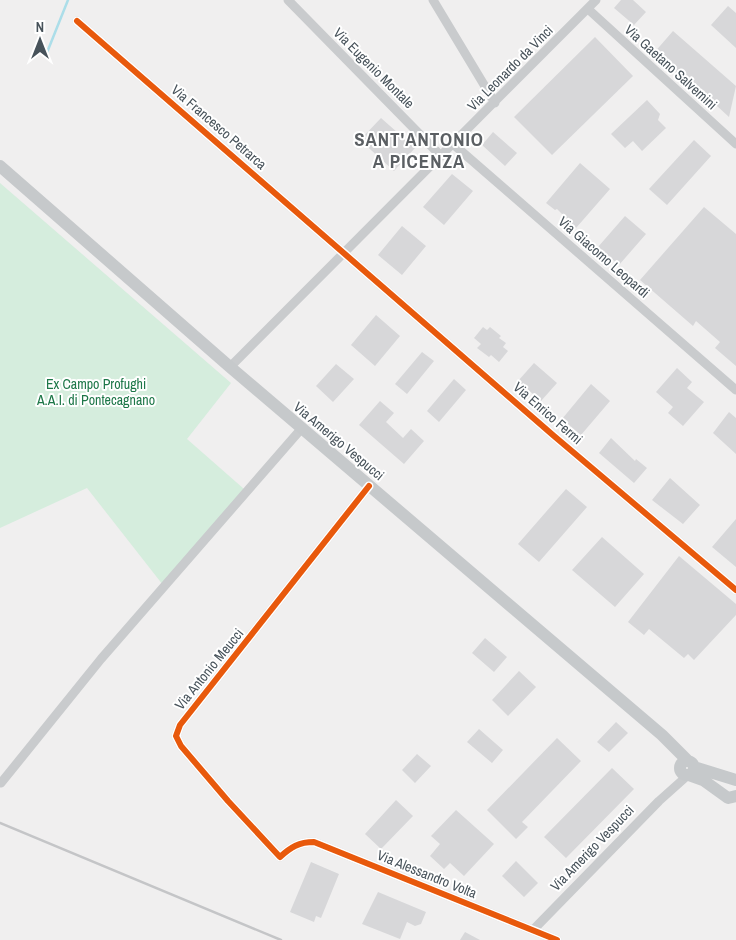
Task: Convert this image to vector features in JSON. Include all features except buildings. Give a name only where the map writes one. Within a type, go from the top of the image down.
[{"type":"main road","name":"Via Amerigo Vespucci","points":[[0,166],[230,367],[662,735],[687,770]]},
{"type":"main road","points":[[687,770],[736,780]]},
{"type":"main road","points":[[687,770],[733,800]]},
{"type":"street","name":"Via Eugenio Montale","points":[[288,0],[441,156]]},
{"type":"street","points":[[433,0],[495,103]]},
{"type":"street","name":"Via Leonardo da Vinci","points":[[230,367],[596,0]]},
{"type":"street","name":"Via Gaetano Salvemini","points":[[588,9],[736,144]]},
{"type":"street","name":"Via Francesco Petrarca","points":[[77,21],[344,253]]},
{"type":"street","name":"Via Giacomo Leopardi","points":[[453,144],[736,390]]},
{"type":"street","name":"Via Enrico Fermi","points":[[344,253],[736,590]]},
{"type":"street","points":[[1,783],[102,659],[302,428]]},
{"type":"street","name":"Via Antonio Meucci","points":[[288,850],[280,857],[228,801],[181,746],[176,736],[180,725],[369,486]]},
{"type":"street","name":"Via Amerigo Vespucci","points":[[533,930],[672,788],[687,770]]},
{"type":"street","name":"Via Alessandro Volta","points":[[288,850],[303,842],[314,842],[558,940]]},
{"type":"green space","name":"Ex Campo Profughi A.A.I. di Pontecagnano","points":[[0,183],[231,383],[187,439],[244,489],[163,585],[87,488],[0,528]]},
{"type":"waterway","points":[[46,55],[68,0]]},
{"type":"railway","points":[[0,823],[281,940]]},
{"type":"cycle path","points":[[77,21],[554,436],[736,590]]},
{"type":"cycle path","points":[[369,486],[180,725],[176,736],[181,746],[228,801],[280,857],[296,846],[314,842],[557,940]]},
{"type":"district","name":"SANT'ANTONIO A PICENZA","points":[[419,150]]}]
